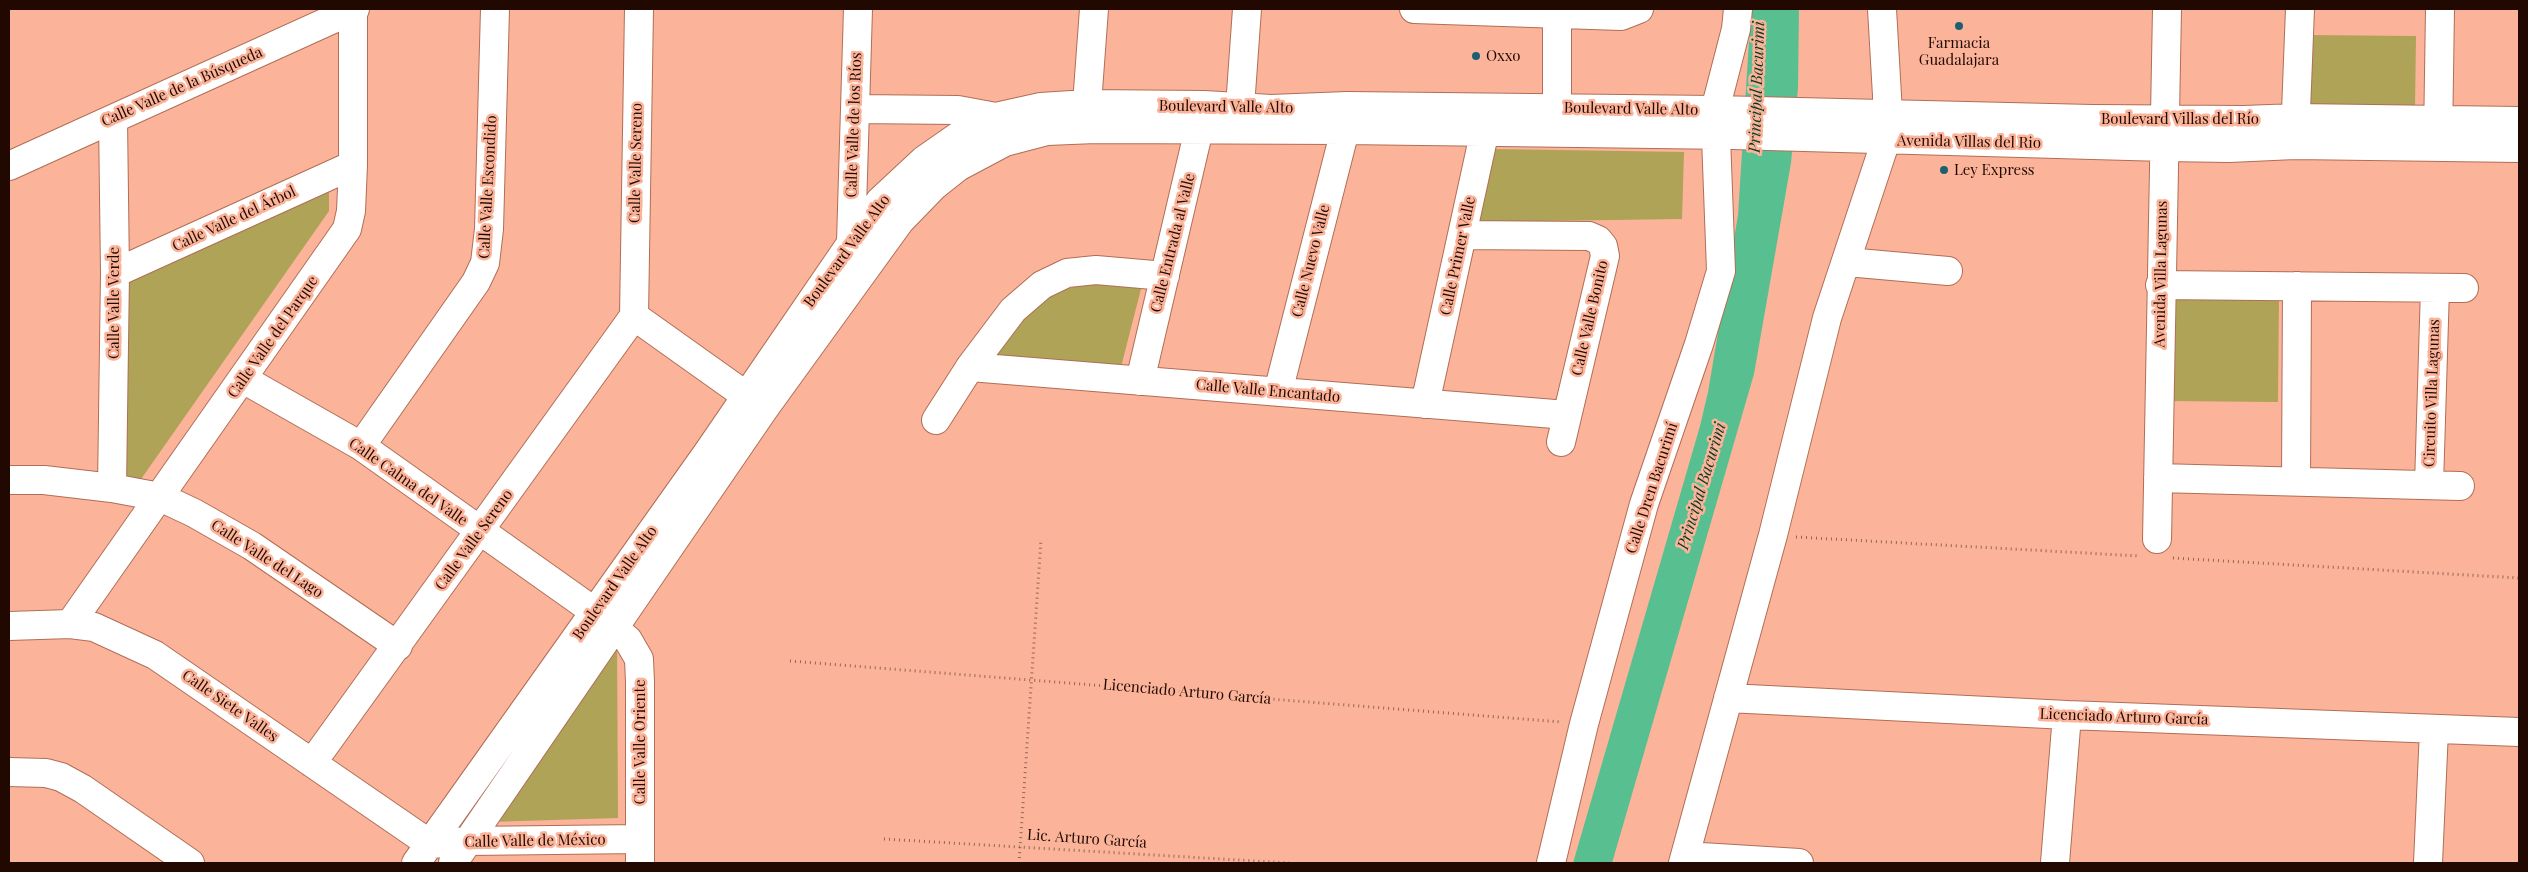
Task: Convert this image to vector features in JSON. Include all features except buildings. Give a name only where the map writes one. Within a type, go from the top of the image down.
[{"type":"street","name":"Calle Valle de la Búsqueda","points":[[9,166],[354,9]]},
{"type":"street","name":"Calle Valle del Parque","points":[[70,624],[347,229],[351,211],[353,165],[354,9]]},
{"type":"street","name":"Calle Valle Escondido","points":[[361,446],[476,282],[485,263],[489,229],[495,9]]},
{"type":"street","name":"Calle Valle Sereno","points":[[312,763],[634,316],[639,9]]},
{"type":"street","name":"Calle Valle de los Ríos","points":[[851,242],[858,9]]},
{"type":"street","points":[[1087,104],[1094,9]]},
{"type":"street","points":[[1240,107],[1247,9]]},
{"type":"street","points":[[1414,9],[1621,16],[1639,9]]},
{"type":"street","name":"Calle Dren Bacurimí","points":[[1550,863],[1584,724],[1644,504],[1699,344],[1721,271],[1723,123],[1738,9]]},
{"type":"street","points":[[1799,863],[1684,860],[1773,535],[1827,318],[1886,140],[1888,113],[1882,9]]},
{"type":"street","name":"Avenida Villa Lagunas","points":[[2157,538],[2160,285],[2167,9]]},
{"type":"street","points":[[2296,131],[2300,9]]},
{"type":"street","points":[[2438,148],[2440,9]]},
{"type":"street","points":[[1557,14],[1557,108]]},
{"type":"street","name":"Boulevard Valle Alto","points":[[453,863],[616,628],[851,242],[880,201],[924,160],[957,137],[996,118],[1041,108],[1087,104],[1202,118],[1344,130],[1484,133],[1723,123]]},
{"type":"street","name":"Boulevard Valle Alto","points":[[423,853],[708,452],[754,402],[900,221],[934,186],[958,167],[1005,142],[1047,132],[1202,118],[1240,107],[1271,109],[1347,106],[1557,108],[1723,123],[1841,126]]},
{"type":"street","name":"Calle Primer Valle","points":[[1425,404],[1491,107]]},
{"type":"street","points":[[855,109],[958,110],[996,118]]},
{"type":"street","name":"Boulevard Villas del Río","points":[[1841,126],[1888,113],[2164,120],[2296,131],[2438,148],[2519,148]]},
{"type":"street","name":"Calle Entrada al Valle","points":[[1140,381],[1202,118]]},
{"type":"street","name":"Calle Valle Verde","points":[[112,488],[115,273],[113,119]]},
{"type":"street","name":"Boulevard Villas del Río","points":[[2096,146],[2229,148],[2296,131],[2438,120],[2519,121]]},
{"type":"street","name":"Avenida Villas del Rio","points":[[1841,126],[1886,140],[2096,146]]},
{"type":"street","name":"Calle Nuevo Valle","points":[[1278,392],[1344,130]]},
{"type":"street","name":"Calle Valle del Árbol","points":[[115,273],[353,165]]},
{"type":"street","name":"Calle Valle Bonito","points":[[1462,235],[1589,236],[1598,240],[1603,246],[1605,256],[1561,442]]},
{"type":"street","points":[[1847,262],[1948,272]]},
{"type":"street","points":[[936,420],[970,367],[1013,310],[1042,285],[1067,273],[1096,270],[1165,276]]},
{"type":"street","points":[[2160,285],[2464,288]]},
{"type":"street","points":[[2296,481],[2297,286]]},
{"type":"street","name":"Circuito Villa Lagunas","points":[[2158,478],[2429,485],[2435,288]]},
{"type":"street","points":[[634,316],[754,402]]},
{"type":"street","name":"Calle Valle Encantado","points":[[970,367],[1567,415]]},
{"type":"street","name":"Calle Calma del Valle","points":[[243,379],[361,446],[616,628]]},
{"type":"street","name":"Calle Valle del Lago","points":[[9,480],[44,480],[112,488],[160,498],[194,513],[252,546],[398,646]]},
{"type":"street","points":[[2429,485],[2460,486]]},
{"type":"street","name":"Calle Siete Valles","points":[[9,626],[70,624],[94,627],[155,655],[312,763],[423,853]]},
{"type":"street","name":"Calle Valle Oriente","points":[[616,628],[628,640],[639,659],[640,851]]},
{"type":"street","name":"Licenciado Arturo García","points":[[1728,698],[2068,715],[2519,732]]},
{"type":"street","points":[[2055,863],[2068,715]]},
{"type":"street","points":[[2428,863],[2434,730]]},
{"type":"street","points":[[9,772],[46,773],[61,777],[83,789],[190,863]]},
{"type":"street","name":"Calle Valle de México","points":[[423,853],[468,841],[640,851]]},
{"type":"path","points":[[1019,863],[1041,540]]},
{"type":"path","name":"Licenciado Arturo García","points":[[790,661],[1584,724]]},
{"type":"path","name":"Lic. Arturo García","points":[[884,839],[1289,863]]},
{"type":"shaded area","points":[[2304,35],[2416,36],[2415,108],[2303,107]]},
{"type":"shaded area","points":[[1493,149],[1684,152],[1682,219],[1475,222]]},
{"type":"shaded area","points":[[329,188],[329,211],[139,482],[116,476],[113,284]]},
{"type":"shaded area","points":[[1093,282],[1142,285],[1121,367],[987,355],[1016,315],[1051,293]]},
{"type":"shaded area","points":[[2166,296],[2279,297],[2278,402],[2165,401]]},
{"type":"shaded area","points":[[617,637],[618,818],[489,822]]},
{"type":"water","name":"Principal Bacurimi","points":[[1751,9],[1799,9],[1798,88],[1791,163],[1754,374],[1612,863],[1573,863],[1700,426],[1708,392],[1738,215]]},
{"type":"place","name":"Farmacia Guadalajara","points":[[1959,26]]},
{"type":"place","name":"Oxxo","points":[[1476,56]]},
{"type":"place","name":"Ley Express","points":[[1944,170]]}]
